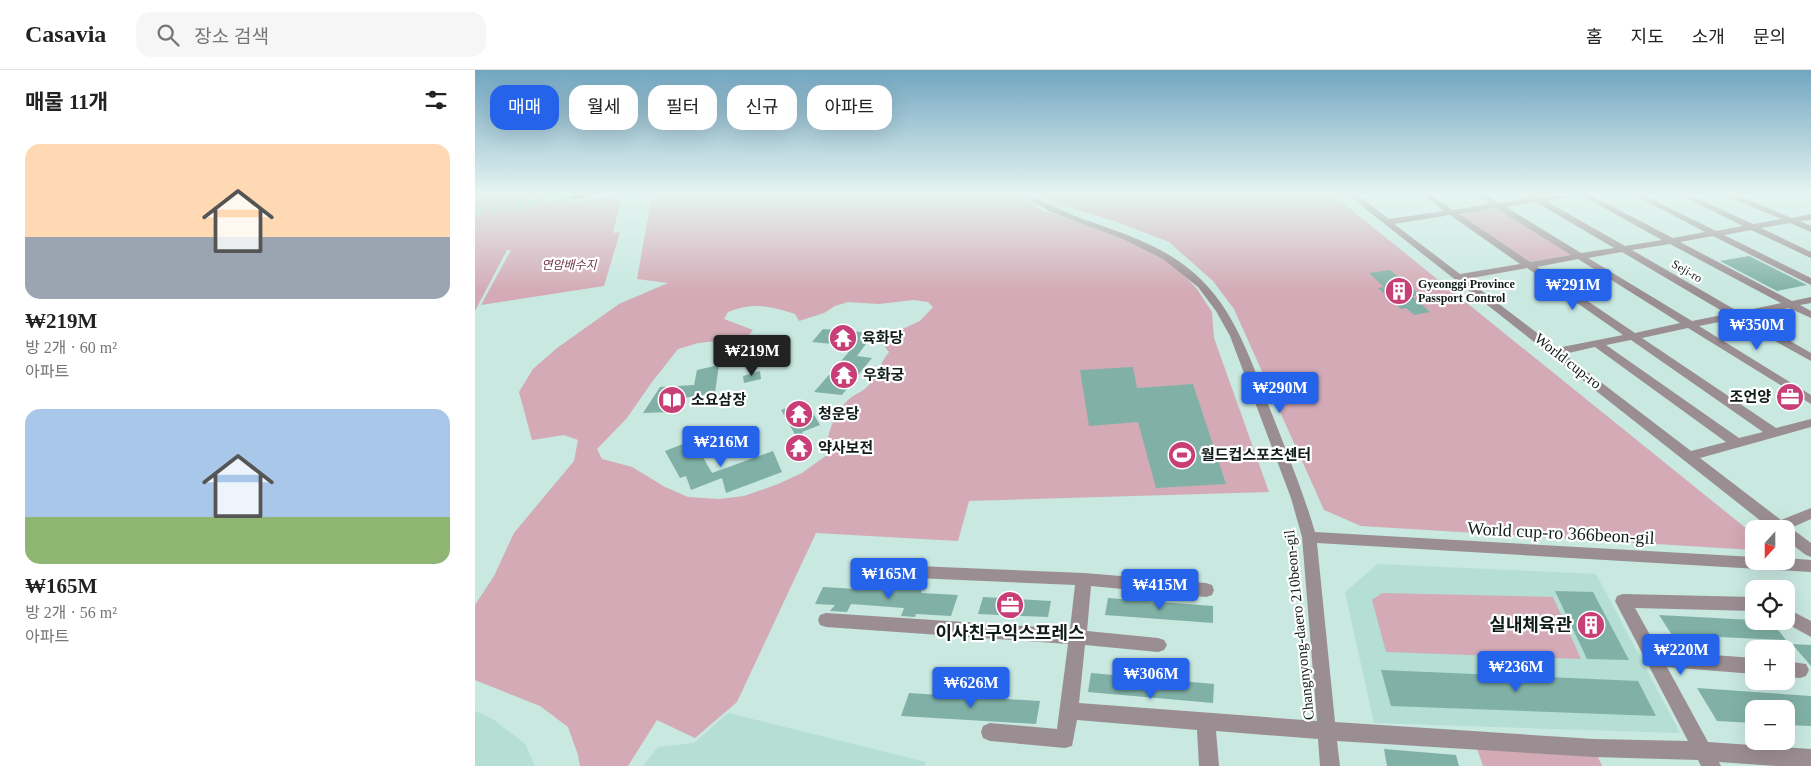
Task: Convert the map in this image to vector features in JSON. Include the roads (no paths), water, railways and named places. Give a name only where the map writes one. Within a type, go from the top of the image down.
[{"type":"street","name":"Changnyong-daero 210beon-gil","points":[[1098,227],[1156,251],[1185,271],[1212,297],[1235,336],[1298,498],[1309,537],[1331,766]]},
{"type":"street","name":"World cup-ro","points":[[1395,227],[1772,520]]},
{"type":"street","points":[[1474,227],[1773,434]]},
{"type":"street","points":[[1534,227],[1811,400]]},
{"type":"street","points":[[1586,227],[1623,249]]},
{"type":"street","points":[[1646,227],[1811,315]]},
{"type":"street","points":[[1702,227],[1811,282]]},
{"type":"street","name":"Seji-ro","points":[[1459,277],[1750,227]]},
{"type":"street","points":[[1754,227],[1811,255]]},
{"type":"street","name":"Seji-ro","points":[[1623,249],[1811,358]]},
{"type":"street","points":[[1556,352],[1811,300]]},
{"type":"street","points":[[1597,344],[1737,443]]},
{"type":"street","points":[[1690,456],[1811,423]]},
{"type":"street","points":[[1795,522],[1811,513]]},
{"type":"street","name":"World cup-ro 366beon-gil","points":[[1309,537],[1811,566]]},
{"type":"street","name":"World cup-ro","points":[[1795,538],[1811,551]]},
{"type":"street","points":[[870,570],[1084,579],[1207,590]]},
{"type":"street","points":[[990,732],[1065,739],[1084,579]]},
{"type":"street","points":[[1707,758],[1623,601],[1745,604]]},
{"type":"street","points":[[826,620],[1077,637],[1158,645]]},
{"type":"street","points":[[1795,620],[1811,630]]},
{"type":"street","points":[[1654,658],[1745,665]]},
{"type":"street","points":[[1069,711],[1327,731],[1594,748],[1707,758],[1811,759]]},
{"type":"street","points":[[1206,722],[1209,766]]},
{"type":"place","name":"Gyeonggi Province Passport Control","points":[[1399,291]]},
{"type":"place","name":"육화당","points":[[843,338]]},
{"type":"place","name":"우화궁","points":[[844,375]]},
{"type":"place","name":"조언양","points":[[1790,397]]},
{"type":"place","name":"소요삼장","points":[[672,400]]},
{"type":"place","name":"청운당","points":[[799,414]]},
{"type":"place","name":"약사보전","points":[[799,448]]},
{"type":"place","name":"월드컵스포츠센터","points":[[1182,455]]},
{"type":"place","name":"이사친구익스프레스","points":[[1010,605]]},
{"type":"place","name":"실내체육관","points":[[1591,625]]},
{"type":"park label","name":"연암배수지","points":[[569,265]]}]
